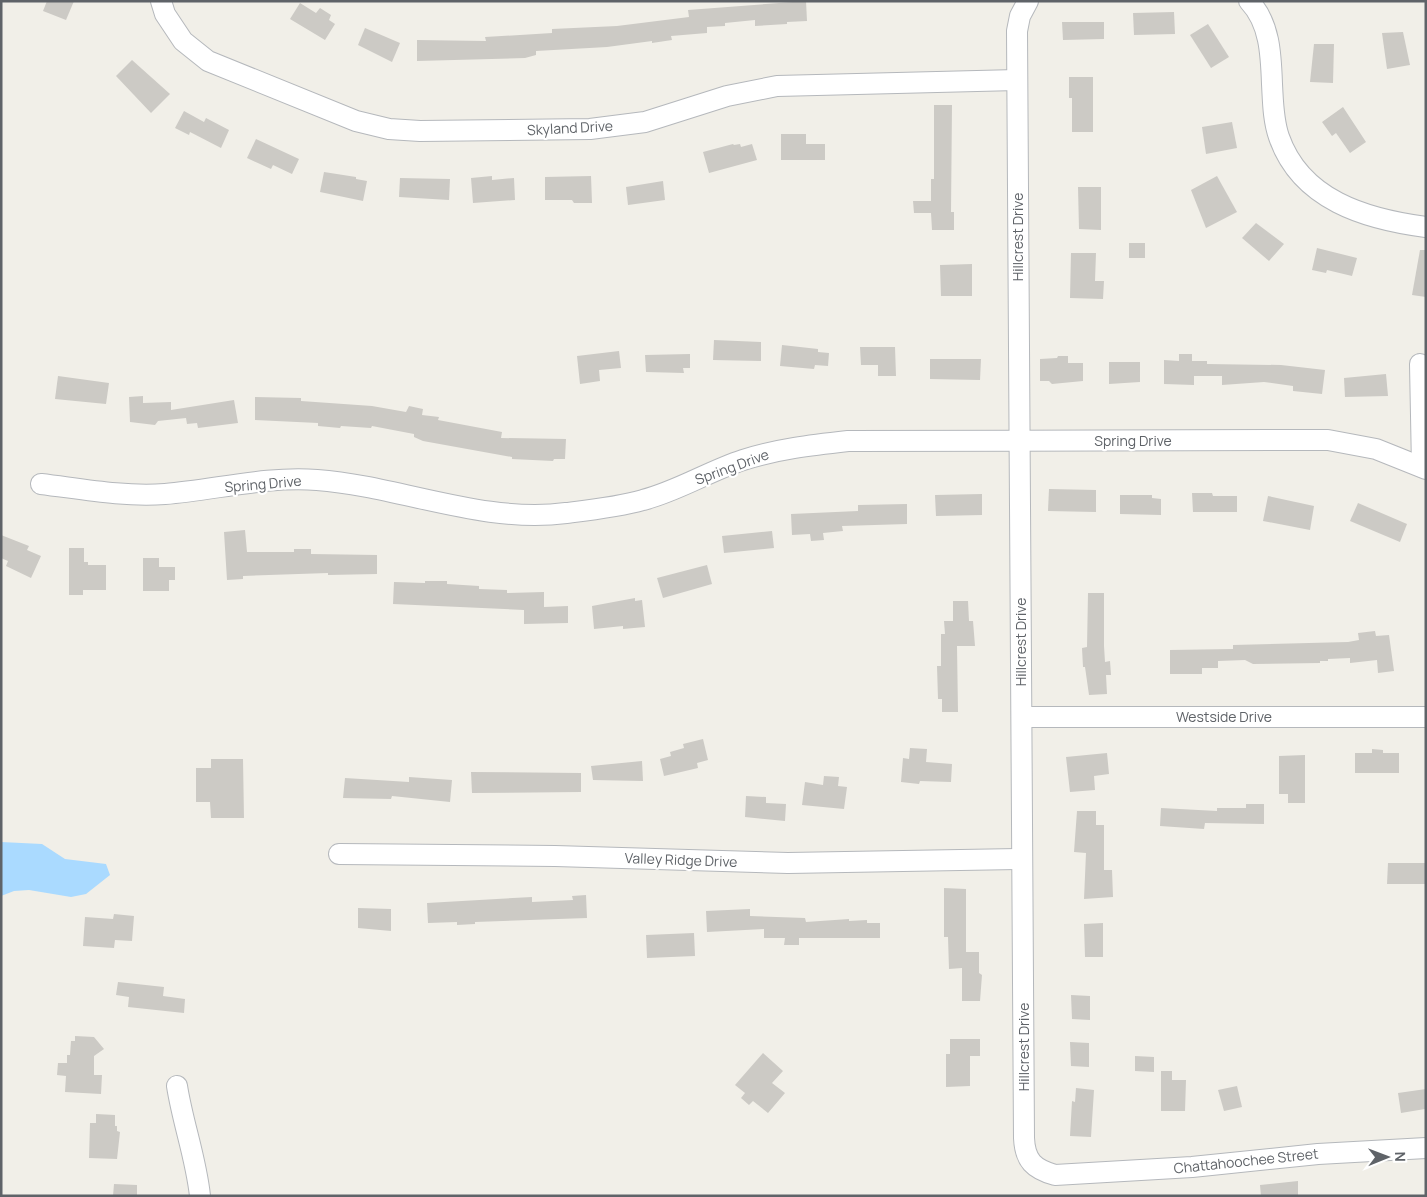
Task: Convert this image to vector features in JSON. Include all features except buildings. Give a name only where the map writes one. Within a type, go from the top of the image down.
[{"type":"street","name":"Skyland Drive","points":[[162,1],[165,14],[183,41],[208,61],[356,121],[389,129],[420,132],[590,130],[645,122],[727,96],[778,86],[1017,80]]},
{"type":"street","name":"Hillcrest Drive","points":[[1028,1],[1020,16],[1017,31],[1024,1146],[1029,1160],[1040,1171],[1055,1175],[1066,1175]]},
{"type":"street","points":[[1249,1],[1262,20],[1270,47],[1274,113],[1279,136],[1292,165],[1313,188],[1347,208],[1405,224],[1426,227]]},
{"type":"street","points":[[1420,364],[1424,468]]},
{"type":"street","name":"Spring Drive","points":[[41,484],[113,494],[161,494],[269,481],[315,480],[365,486],[432,502],[475,509],[564,514],[642,500],[741,460],[800,446],[848,441],[1328,440],[1376,449],[1424,468]]},
{"type":"street","name":"Westside Drive","points":[[1022,716],[1426,717]]},
{"type":"street","name":"Valley Ridge Drive","points":[[339,854],[555,856],[788,863],[1022,860]]},
{"type":"street","points":[[177,1086],[182,1119],[197,1168],[200,1196]]},
{"type":"street","name":"Chattahoochee Street","points":[[1066,1175],[1192,1167],[1318,1154],[1426,1148]]},
{"type":"water","points":[[1,842],[42,844],[65,859],[106,864],[110,875],[86,894],[71,897],[29,890],[14,891],[1,896]]}]
